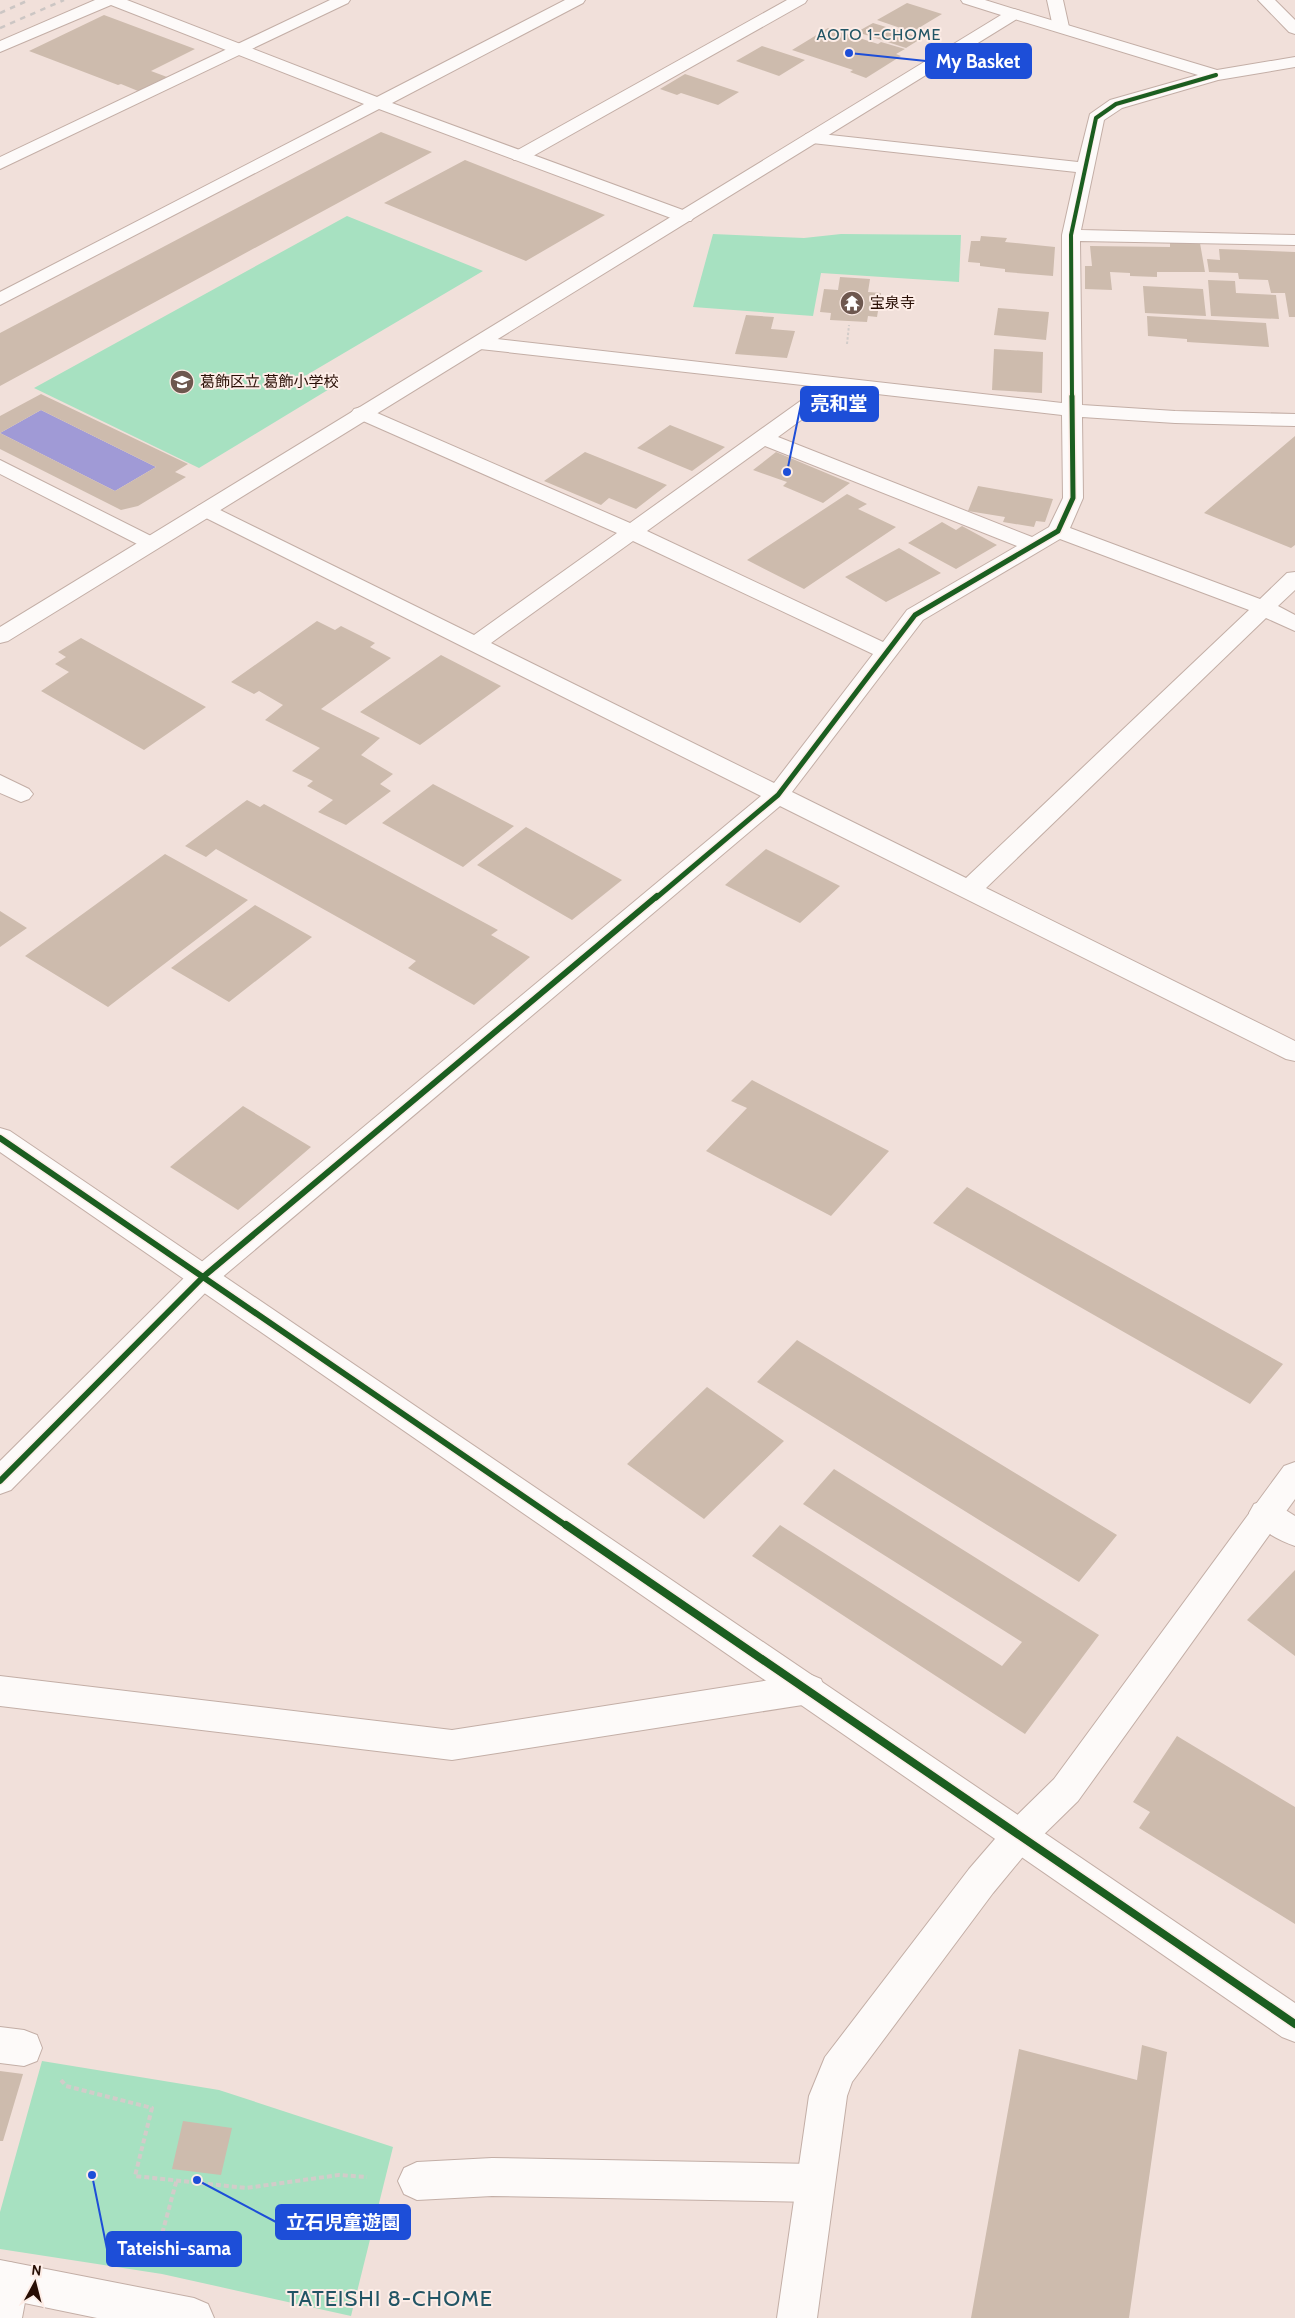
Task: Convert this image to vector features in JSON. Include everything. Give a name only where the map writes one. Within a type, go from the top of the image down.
[{"type":"street","points":[[0,47],[108,0]]},
{"type":"street","points":[[113,0],[380,104],[685,217]]},
{"type":"street","points":[[0,164],[342,0]]},
{"type":"street","points":[[0,299],[380,104],[577,0]]},
{"type":"street","points":[[520,156],[799,0]]},
{"type":"street","points":[[969,0],[1216,75]]},
{"type":"street","points":[[1055,0],[1061,27]]},
{"type":"street","points":[[1266,0],[1295,30]]},
{"type":"street","points":[[0,636],[1014,14]]},
{"type":"street","points":[[0,1481],[203,1277],[778,796],[915,615],[1058,531],[1073,498],[1071,235],[1096,118],[1116,104],[1216,75],[1295,62]]},
{"type":"street","points":[[812,138],[1086,168]]},
{"type":"street","points":[[1071,235],[1295,240]]},
{"type":"street","points":[[480,343],[1071,410],[1175,417],[1295,420]]},
{"type":"street","points":[[477,644],[838,384]]},
{"type":"street","points":[[361,413],[632,532],[886,652]]},
{"type":"street","points":[[763,438],[1032,545]]},
{"type":"street","points":[[0,466],[150,543]]},
{"type":"street","points":[[205,510],[1295,1052]]},
{"type":"street","points":[[1058,531],[1264,608],[1295,624]]},
{"type":"street","points":[[969,890],[1295,578]]},
{"type":"street","points":[[0,783],[21,794]]},
{"type":"street","points":[[0,1138],[1295,2024]]},
{"type":"street","points":[[797,2318],[828,2096],[838,2070],[981,1881],[1019,1836],[1066,1790],[1295,1475]]},
{"type":"street","points":[[1266,1514],[1295,1533]]},
{"type":"street","points":[[0,1691],[452,1744],[809,1690]]},
{"type":"street","points":[[417,2181],[492,2177],[815,2183]]},
{"type":"street","points":[[2,2318],[5,2280],[194,2318]]},
{"type":"path","points":[[12,2046],[37,2051],[66,2086],[152,2108],[135,2176],[246,2188],[339,2175],[417,2181]]},
{"type":"path","points":[[142,2307],[177,2180]]},
{"type":"green space","points":[[347,216],[483,271],[305,376],[331,388],[199,468],[34,388]]},
{"type":"green space","points":[[713,234],[804,238],[841,234],[961,235],[959,282],[821,273],[813,316],[693,307]]},
{"type":"green space","points":[[42,2061],[219,2090],[393,2147],[351,2316],[162,2274],[0,2249],[0,2212]]},
{"type":"shaded area","points":[[41,410],[156,467],[115,491],[0,433]]},
{"type":"building","points":[[907,3],[942,14],[912,32],[877,20]]},
{"type":"building","points":[[104,15],[195,49],[151,71],[167,77],[138,91],[29,51]]},
{"type":"building","points":[[873,23],[922,38],[906,48],[857,32]]},
{"type":"building","points":[[828,28],[878,44],[881,42],[905,49],[896,54],[901,56],[866,78],[850,72],[853,70],[792,50]]},
{"type":"building","points":[[762,46],[805,60],[779,76],[736,61]]},
{"type":"building","points":[[685,74],[739,92],[718,105],[681,93],[677,95],[660,89]]},
{"type":"building","points":[[381,132],[432,152],[0,386],[0,333]]},
{"type":"building","points":[[465,160],[605,215],[526,261],[384,203]]},
{"type":"building","points":[[981,236],[1007,238],[1005,242],[1055,247],[1053,276],[1005,272],[1005,269],[980,266],[980,263],[968,262],[971,241],[980,241]]},
{"type":"building","points":[[1170,242],[1200,243],[1205,272],[1157,272],[1157,277],[1130,276],[1130,273],[1110,272],[1112,290],[1085,289],[1085,266],[1092,266],[1090,246],[1170,247]]},
{"type":"building","points":[[1219,249],[1295,252],[1295,317],[1289,317],[1285,293],[1271,293],[1268,280],[1239,279],[1238,273],[1209,272],[1207,259],[1220,260]]},
{"type":"building","points":[[840,277],[870,279],[868,292],[881,293],[877,317],[868,316],[867,322],[830,320],[831,313],[820,312],[824,289],[838,290]]},
{"type":"building","points":[[1208,280],[1235,281],[1236,293],[1276,295],[1279,319],[1211,316]]},
{"type":"building","points":[[1143,286],[1203,289],[1206,316],[1145,313]]},
{"type":"building","points":[[998,308],[1049,312],[1046,340],[994,335]]},
{"type":"building","points":[[746,315],[774,317],[771,329],[795,331],[787,358],[735,354]]},
{"type":"building","points":[[1147,316],[1266,323],[1269,347],[1187,342],[1187,339],[1148,336]]},
{"type":"building","points":[[994,349],[1043,352],[1042,393],[992,390]]},
{"type":"building","points":[[41,394],[188,464],[175,472],[186,477],[138,506],[121,510],[0,449],[0,416]],"holes":[[[41,410],[156,467],[115,491],[0,433]]]},
{"type":"building","points":[[670,425],[725,447],[692,471],[637,448]]},
{"type":"building","points":[[1295,436],[1295,545],[1291,548],[1204,513]]},
{"type":"building","points":[[585,452],[667,485],[636,509],[609,498],[601,505],[544,481]]},
{"type":"building","points":[[776,452],[850,483],[823,503],[783,486],[787,482],[753,470]]},
{"type":"building","points":[[978,486],[1053,499],[1045,522],[1036,521],[1034,527],[1003,522],[1005,517],[968,511]]},
{"type":"building","points":[[847,494],[867,504],[858,509],[896,527],[804,589],[747,560]]},
{"type":"building","points":[[942,522],[956,530],[962,526],[997,545],[956,569],[908,543]]},
{"type":"building","points":[[899,548],[941,573],[886,602],[845,577]]},
{"type":"building","points":[[317,621],[335,630],[341,626],[375,643],[370,647],[391,658],[321,709],[380,738],[361,755],[393,774],[380,784],[391,791],[346,825],[318,812],[333,800],[307,786],[313,781],[292,771],[320,748],[265,720],[283,705],[259,691],[254,694],[231,682]]},
{"type":"building","points":[[81,638],[206,707],[144,750],[41,691],[69,672],[55,664],[66,657],[58,652]]},
{"type":"building","points":[[441,655],[501,686],[420,745],[360,712]]},
{"type":"building","points":[[433,784],[514,826],[463,867],[382,823]]},
{"type":"building","points":[[247,800],[260,807],[264,804],[498,930],[491,935],[530,957],[474,1005],[408,968],[416,961],[216,849],[206,857],[185,846]]},
{"type":"building","points":[[526,827],[622,880],[572,920],[477,865]]},
{"type":"building","points":[[766,849],[840,886],[800,923],[725,885]]},
{"type":"building","points":[[165,854],[248,900],[108,1007],[25,956]]},
{"type":"building","points":[[255,905],[312,937],[229,1002],[171,968]]},
{"type":"building","points":[[0,911],[27,928],[0,947]]},
{"type":"building","points":[[752,1080],[889,1151],[831,1216],[706,1151],[747,1108],[731,1101]]},
{"type":"building","points":[[243,1106],[311,1147],[238,1210],[170,1167]]},
{"type":"building","points":[[967,1187],[1283,1364],[1250,1404],[933,1223]]},
{"type":"building","points":[[797,1340],[1117,1535],[1079,1582],[757,1382]]},
{"type":"building","points":[[707,1387],[784,1441],[704,1519],[627,1464]]},
{"type":"building","points":[[834,1469],[1099,1635],[1025,1734],[752,1556],[780,1525],[1002,1666],[1022,1642],[803,1504]]},
{"type":"building","points":[[1295,1570],[1295,1656],[1247,1620]]},
{"type":"building","points":[[1177,1736],[1295,1807],[1295,1924],[1139,1828],[1150,1812],[1133,1802]]},
{"type":"building","points":[[1142,2045],[1167,2052],[1129,2318],[971,2318],[1019,2049],[1137,2080]]},
{"type":"building","points":[[0,2071],[23,2074],[3,2141],[0,2141]]},
{"type":"building","points":[[183,2121],[232,2128],[221,2175],[172,2169]]},
{"type":"railway","points":[[0,13],[29,0]]},
{"type":"railway","points":[[0,28],[64,0]]},
{"type":"cycle path","points":[[0,1481],[203,1277],[778,795],[915,615],[1058,531],[1073,498],[1071,235],[1096,118],[1116,104],[1216,75]]},
{"type":"cycle path","points":[[0,1138],[1295,2024]]},
{"type":"place","name":"My Basket","points":[[849,53]]},
{"type":"place","name":"宝泉寺","points":[[852,303]]},
{"type":"place","name":"葛飾区立 葛飾小学校","points":[[182,382]]},
{"type":"place","name":"亮和堂","points":[[787,472]]},
{"type":"place","name":"Tateishi-sama","points":[[92,2175]]},
{"type":"place","name":"立石児童遊園","points":[[197,2180]]},
{"type":"district","name":"AOTO 1-CHOME","points":[[879,34]]},
{"type":"district","name":"TATEISHI 8-CHOME","points":[[390,2298]]}]
